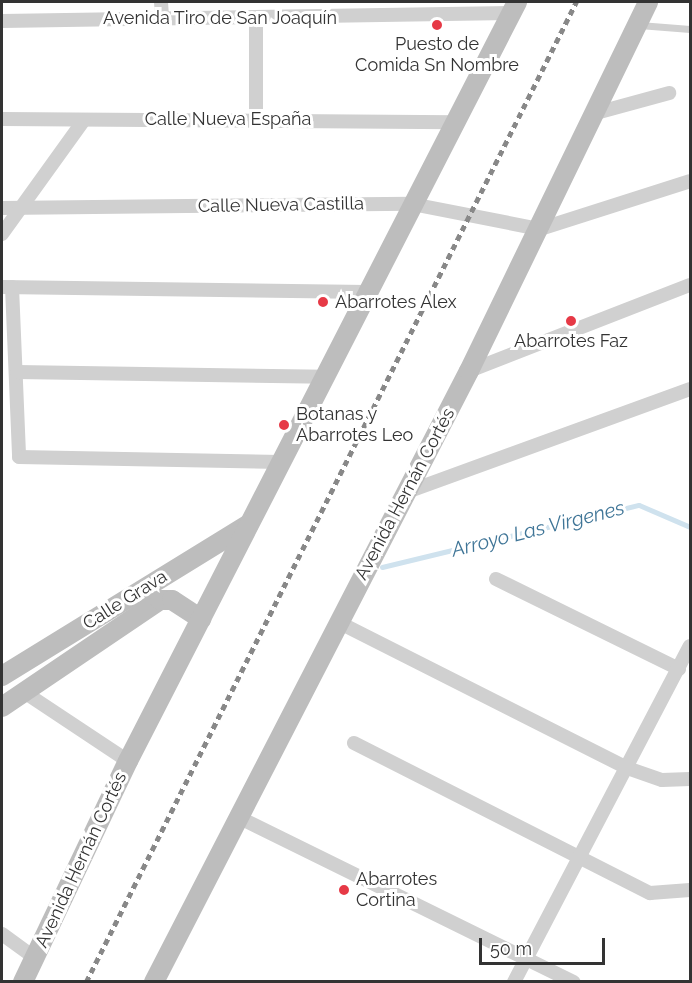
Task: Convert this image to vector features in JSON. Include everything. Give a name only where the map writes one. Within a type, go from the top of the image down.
[{"type":"main road","name":"Avenida Hernán Cortés","points":[[154,981],[469,371],[540,229],[648,2]]},
{"type":"main road","name":"Avenida Hernán Cortés","points":[[23,981],[128,761],[514,7]]},
{"type":"main road","name":"Calle Grava","points":[[2,676],[249,524]]},
{"type":"main road","name":"Calle Grava","points":[[2,707],[160,600],[172,600],[201,619]]},
{"type":"street","points":[[161,2],[162,17]]},
{"type":"street","points":[[416,2],[416,16]]},
{"type":"street","name":"Avenida Tiro de San Joaquín","points":[[2,21],[162,17],[256,19],[416,16],[514,7]]},
{"type":"street","points":[[256,19],[256,117]]},
{"type":"street","points":[[596,113],[669,93]]},
{"type":"street","name":"Calle Nueva España","points":[[2,119],[256,117],[454,122]]},
{"type":"street","points":[[2,234],[84,120]]},
{"type":"street","points":[[540,229],[690,181]]},
{"type":"street","name":"Calle Nueva Castilla","points":[[2,208],[412,204],[540,229]]},
{"type":"street","points":[[469,371],[690,285]]},
{"type":"street","points":[[281,462],[19,457],[17,372],[7,287],[367,292]]},
{"type":"street","points":[[17,372],[325,377]]},
{"type":"street","points":[[407,492],[690,389]]},
{"type":"street","points":[[496,579],[679,669]]},
{"type":"street","points":[[338,622],[627,768],[676,783],[690,779]]},
{"type":"street","points":[[514,981],[580,861],[690,646]]},
{"type":"street","points":[[24,692],[128,761]]},
{"type":"street","points":[[354,743],[580,861],[650,893],[690,890]]},
{"type":"street","points":[[238,817],[574,981]]},
{"type":"street","points":[[2,933],[35,958]]},
{"type":"lane","points":[[637,25],[690,29]]},
{"type":"waterway","name":"Arroyo Las Virgenes","points":[[382,567],[639,505],[690,527]]},
{"type":"railway","points":[[86,982],[576,2]]},
{"type":"place","name":"Puesto de Comida Sn Nombre","points":[[437,25]]},
{"type":"place","name":"Abarrotes Alex","points":[[323,302]]},
{"type":"place","name":"Abarrotes Faz","points":[[571,321]]},
{"type":"place","name":"Botanas y Abarrotes Leo","points":[[284,425]]},
{"type":"place","name":"Abarrotes Cortina","points":[[344,890]]}]
